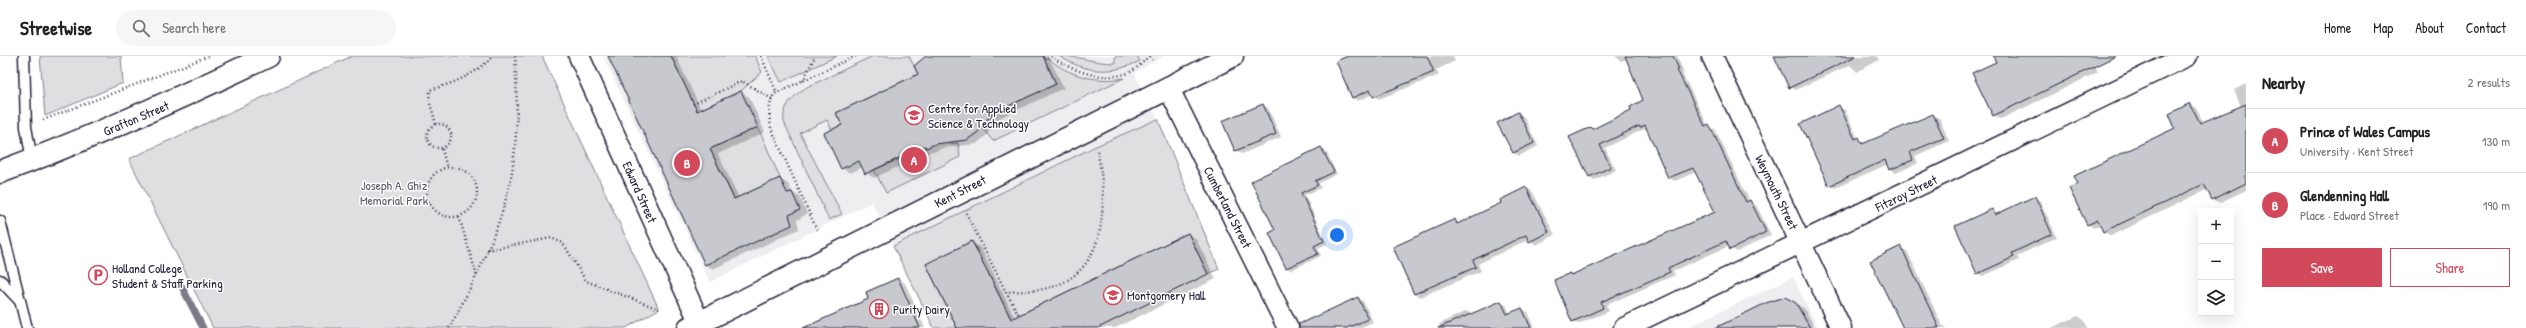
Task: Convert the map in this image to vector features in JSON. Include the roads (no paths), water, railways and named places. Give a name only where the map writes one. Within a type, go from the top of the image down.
[{"type":"street","name":"Grafton Street","points":[[0,172],[164,106],[268,56]]},
{"type":"street","name":"Edward Street","points":[[579,56],[697,326]]},
{"type":"street","name":"Kent Street","points":[[697,326],[1232,56]]},
{"type":"street","name":"Weymouth Street","points":[[1712,56],[1841,328]]},
{"type":"street","name":"Fitzroy Street","points":[[1624,328],[2187,56]]},
{"type":"street","name":"Cumberland Street","points":[[1168,87],[1288,328]]},
{"type":"lane","points":[[24,56],[26,127],[32,160]]},
{"type":"lane","points":[[0,221],[27,328]]},
{"type":"lane","points":[[0,280],[20,301]]},
{"type":"waterway","points":[[181,285],[203,328]]},
{"type":"place","name":"Centre for Applied Science & Technology","points":[[914,115]]},
{"type":"place","name":"Prince of Wales Campus","points":[[914,160]]},
{"type":"place","name":"Glendenning Hall","points":[[687,163]]},
{"type":"place","name":"Holland College Student & Staff Parking","points":[[98,275]]},
{"type":"place","name":"Montgomery Hall","points":[[1113,295]]},
{"type":"place","name":"Purity Dairy","points":[[879,309]]},
{"type":"park label","name":"Joseph A. Ghiz Memorial Park","points":[[394,192]]}]
